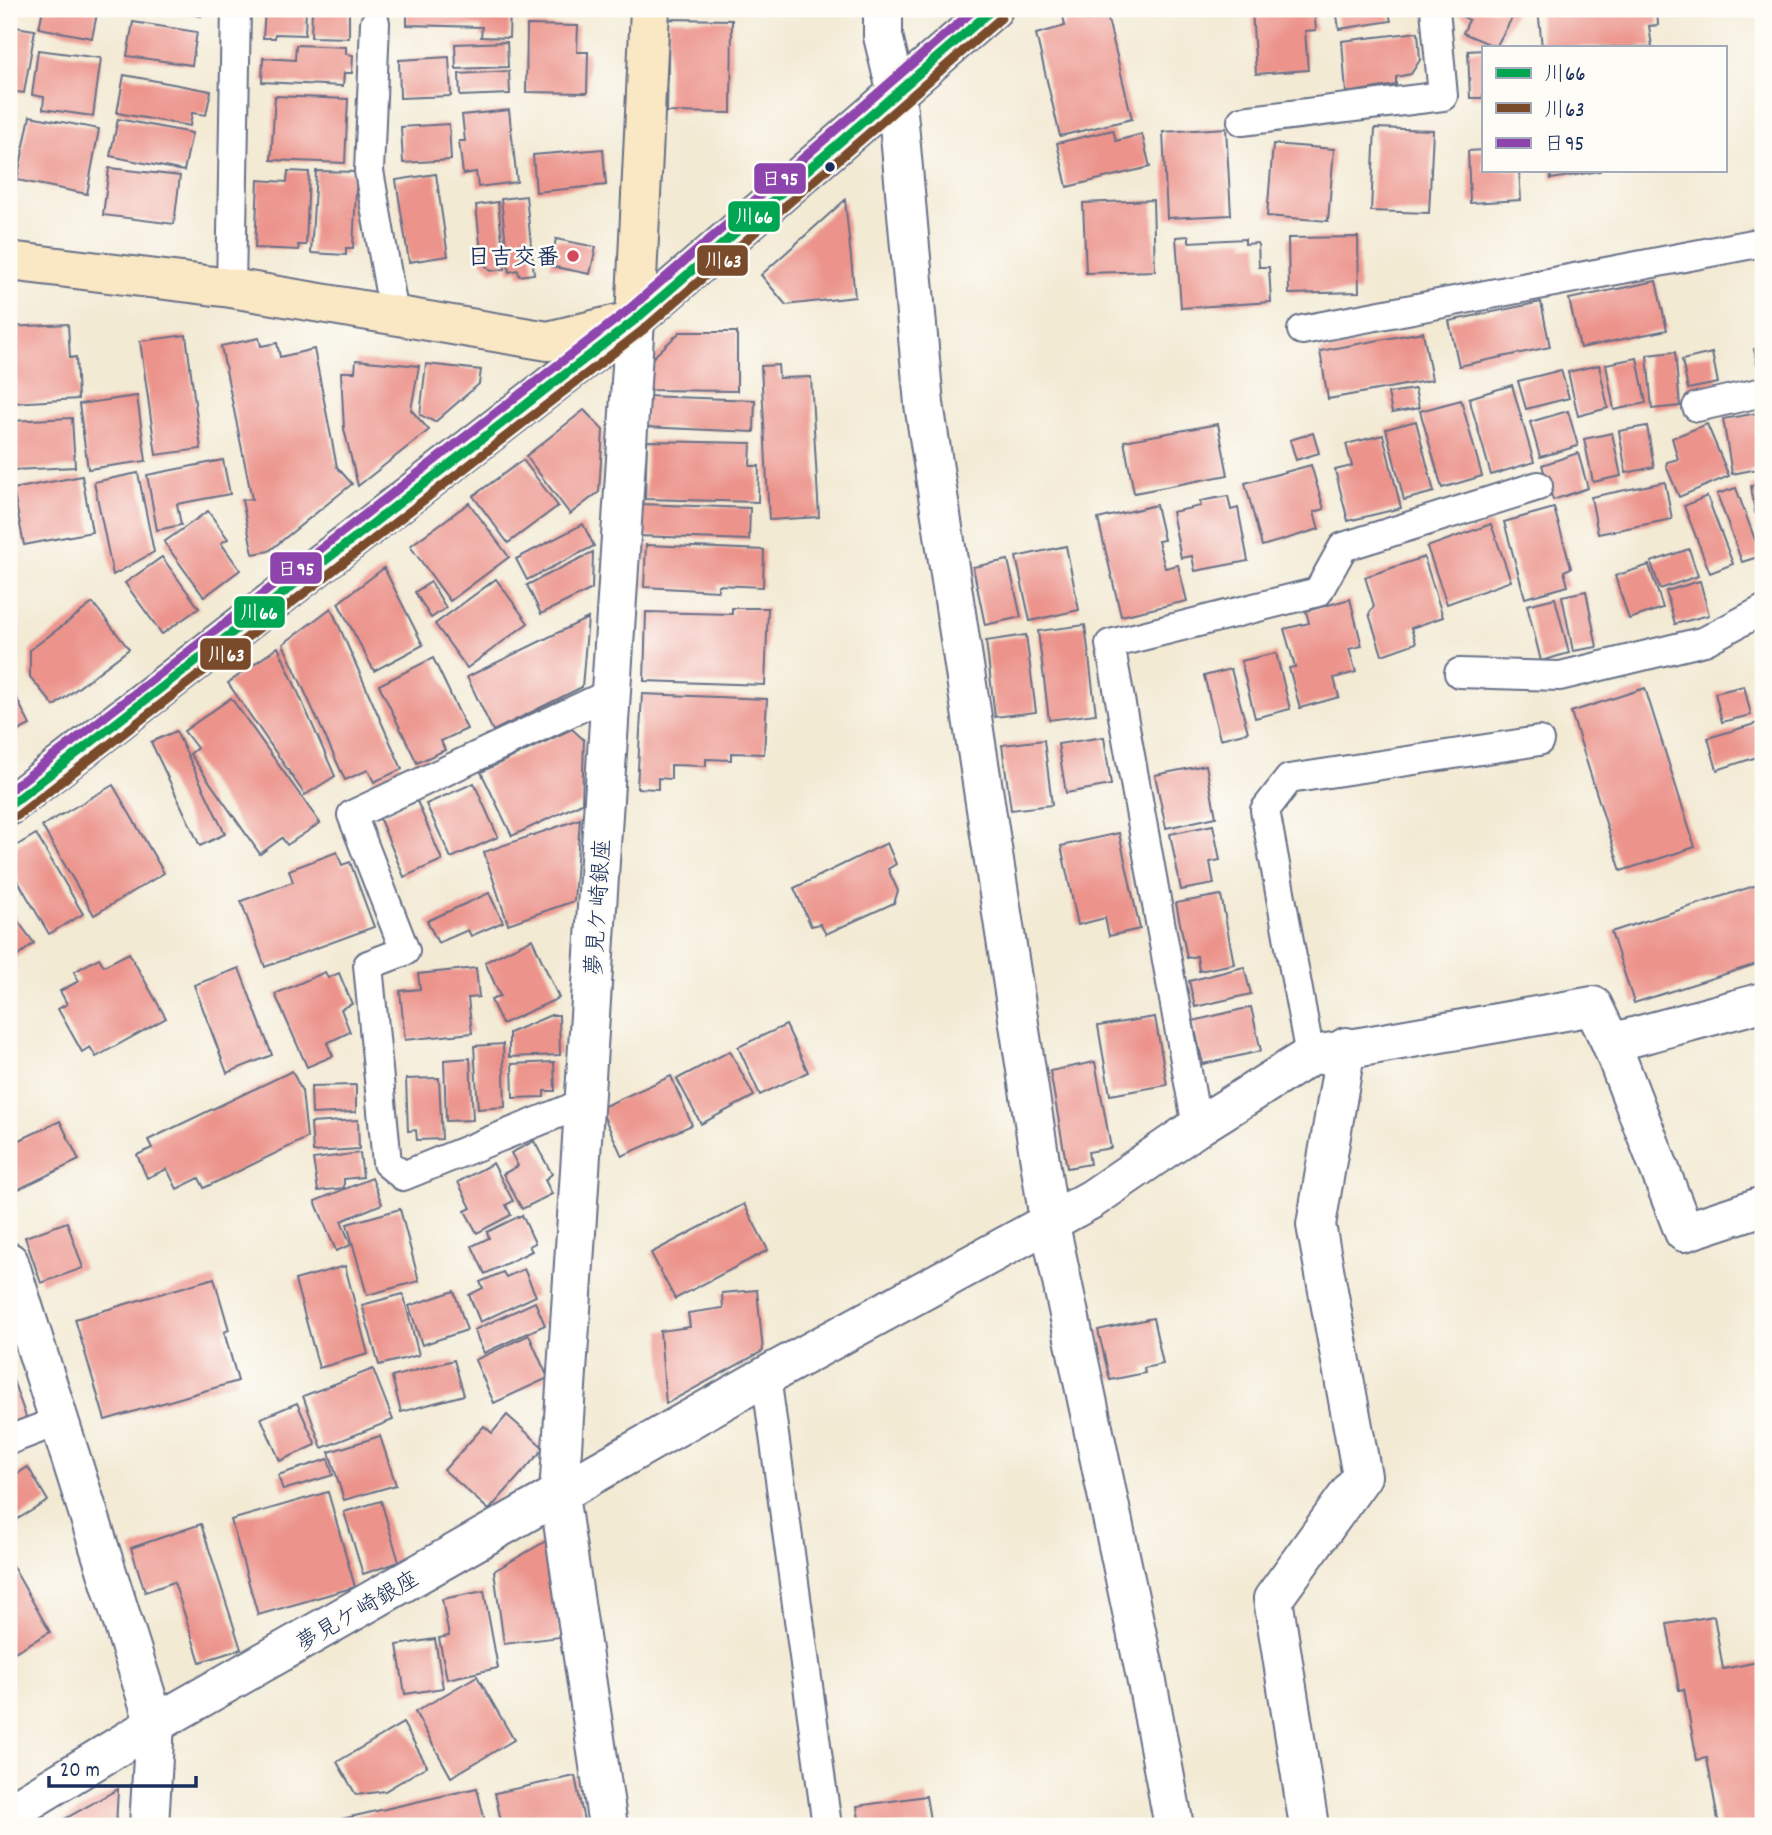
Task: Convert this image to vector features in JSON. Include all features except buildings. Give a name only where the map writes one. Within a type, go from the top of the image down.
[{"type":"street","points":[[635,320],[650,9]]},
{"type":"street","points":[[883,9],[883,36],[896,90],[925,404],[1049,1220],[1148,1687],[1174,1826]]},
{"type":"street","points":[[9,806],[635,320],[896,90],[993,9]]},
{"type":"street","points":[[9,261],[231,288],[548,341],[635,320]]},
{"type":"street","name":"夢見ケ崎銀座","points":[[608,1826],[559,1495],[635,320]]},
{"type":"street","points":[[1611,1043],[1763,1002]]},
{"type":"street","points":[[1309,1826],[1273,1599],[1362,1476],[1316,1225],[1328,1051],[1593,1006],[1611,1043],[1684,1232],[1763,1206]]},
{"type":"street","name":"夢見ケ崎銀座","points":[[9,1813],[155,1724],[766,1377],[1049,1220],[1092,1199],[1196,1127],[1328,1051]]},
{"type":"street","points":[[9,1262],[155,1724],[149,1826]]},
{"type":"lane","points":[[231,288],[236,9]]},
{"type":"lane","points":[[1242,121],[1443,96],[1435,9]]},
{"type":"lane","points":[[375,23],[369,171],[394,315]]},
{"type":"lane","points":[[1302,330],[1763,242]]},
{"type":"lane","points":[[1697,407],[1763,392]]},
{"type":"lane","points":[[1196,1127],[1110,644],[1318,592],[1343,547],[1538,486]]},
{"type":"lane","points":[[1459,673],[1559,676],[1705,641],[1763,610]]},
{"type":"lane","points":[[584,1102],[403,1176],[387,1163],[368,965],[405,951],[352,815],[611,693]]},
{"type":"lane","points":[[1328,1051],[1265,810],[1289,779],[1539,741]]},
{"type":"lane","points":[[766,1377],[827,1826]]},
{"type":"lane","points":[[9,1440],[59,1421]]},
{"type":"transit line","name":"日95","points":[[9,791],[627,311],[975,9]]},
{"type":"transit line","name":"川66","points":[[9,806],[635,320],[993,9]]},
{"type":"transit line","name":"川63","points":[[17,816],[643,330],[1001,18]]},
{"type":"place","name":"日吉交番","points":[[573,256]]}]
